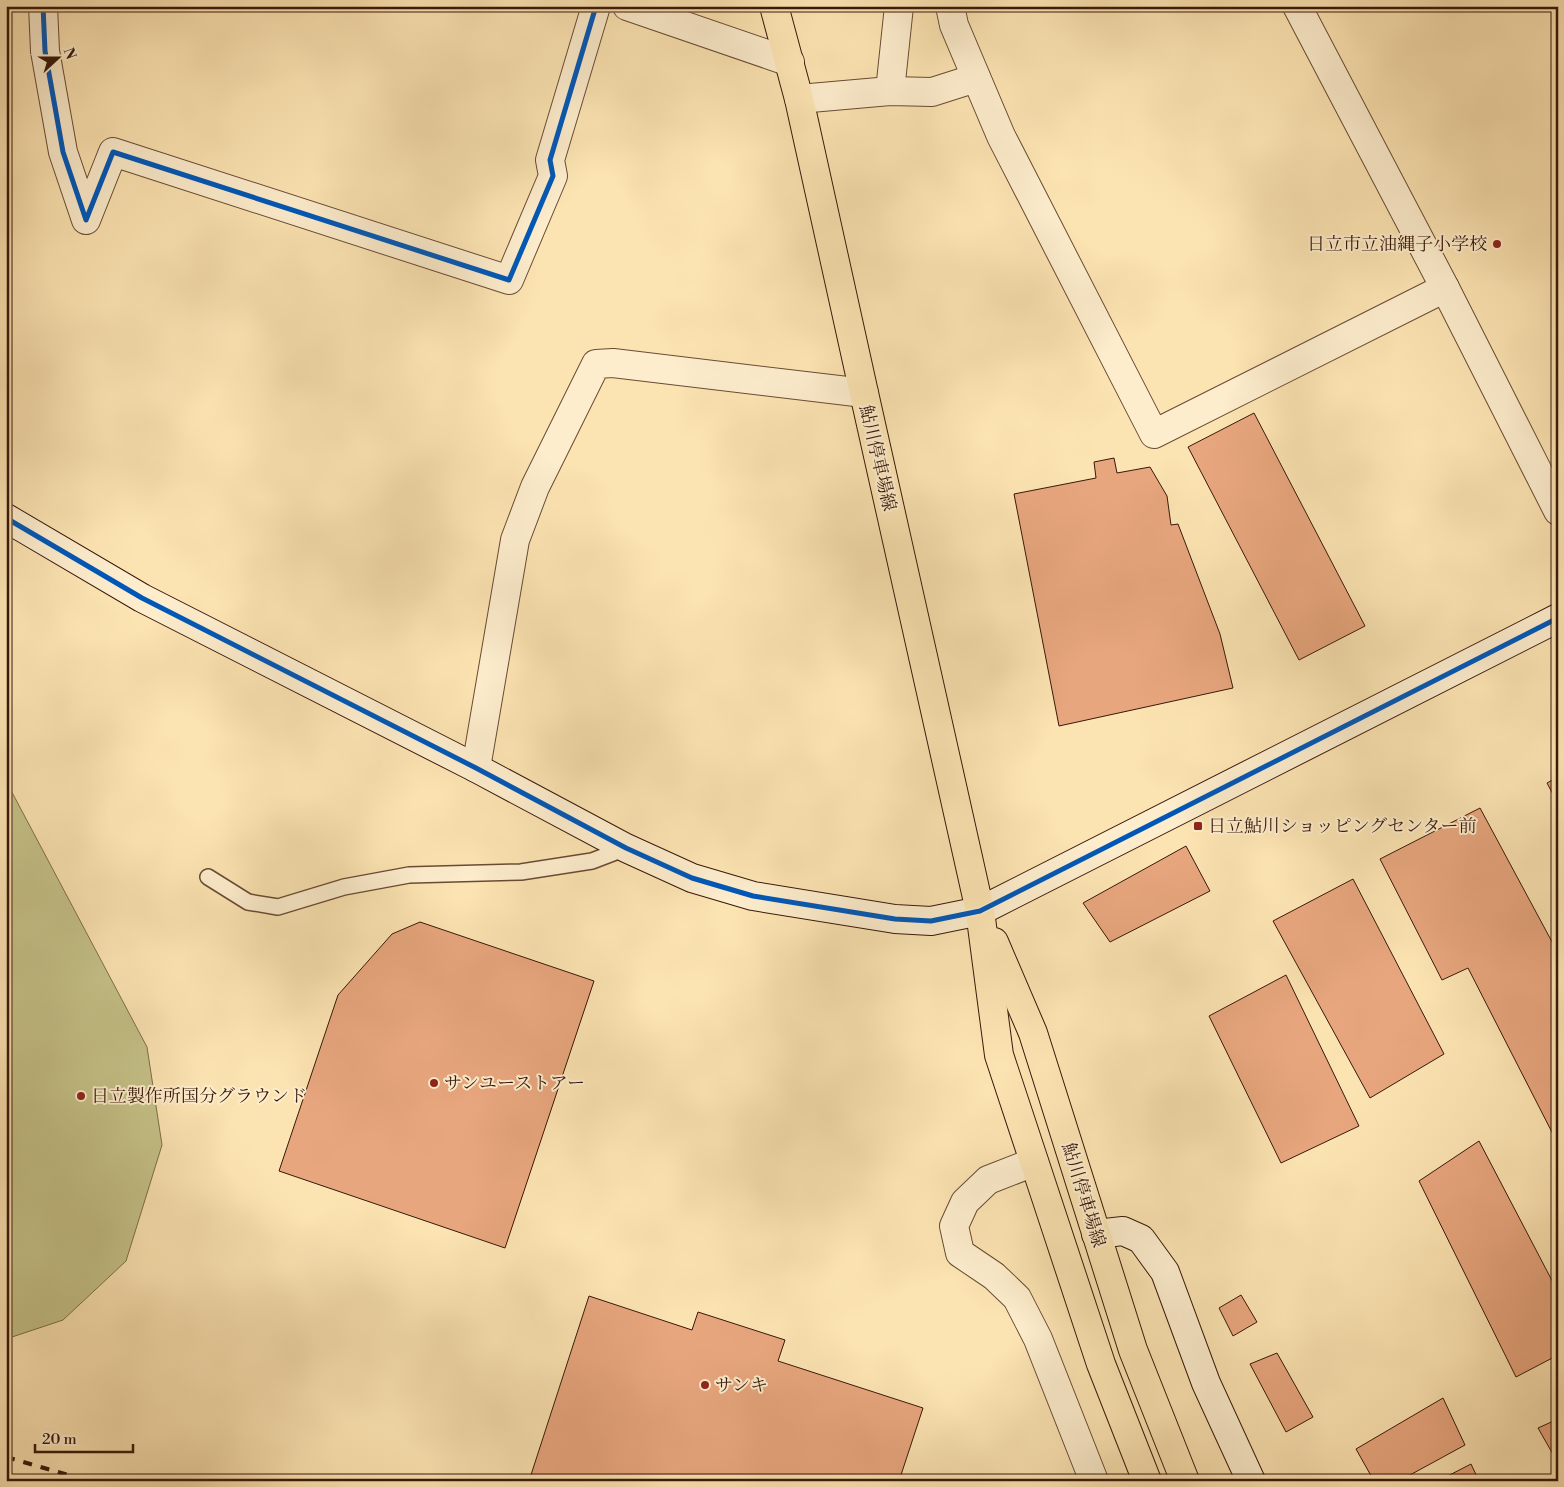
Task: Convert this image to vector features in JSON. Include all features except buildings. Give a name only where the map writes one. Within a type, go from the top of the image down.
[{"type":"main road","name":"鮎川停車場線","points":[[774,6],[799,99],[980,911],[1000,1055],[1101,1364],[1146,1481]]},
{"type":"main road","name":"鮎川停車場線","points":[[980,911],[1033,1033],[1133,1350],[1185,1481]]},
{"type":"street","points":[[43,6],[45,51],[63,152],[86,220],[113,152],[509,280],[553,176],[550,160],[596,6]]},
{"type":"street","points":[[626,6],[790,62]]},
{"type":"street","points":[[890,91],[899,6]]},
{"type":"street","points":[[950,6],[954,25],[1001,136],[1154,434],[1445,288]]},
{"type":"street","points":[[1297,6],[1445,288],[1558,511]]},
{"type":"street","points":[[799,99],[890,91],[932,92],[976,78]]},
{"type":"street","points":[[476,768],[515,540],[535,487],[596,364],[613,364],[864,393]]},
{"type":"street","points":[[6,518],[142,598],[476,768],[626,848],[692,878],[752,896],[895,919],[930,920],[980,911],[1558,618]]},
{"type":"street","points":[[1034,1162],[988,1180],[965,1202],[954,1226],[960,1253],[994,1276],[1018,1298],[1038,1339],[1094,1481]]},
{"type":"street","points":[[1096,1234],[1123,1231],[1141,1239],[1165,1272],[1206,1383],[1252,1481]]},
{"type":"lane","points":[[208,877],[248,902],[278,907],[344,887],[409,874],[521,872],[592,861],[626,848]]},
{"type":"shaded area","name":"日立製作所国分グラウンド","points":[[6,781],[147,1047],[162,1145],[126,1261],[63,1320],[6,1339]]},
{"type":"railway","points":[[6,1457],[89,1481]]},
{"type":"railway","points":[[6,1476],[23,1481]]},
{"type":"cycle path","points":[[43,6],[45,51],[63,152],[86,220],[113,152],[509,280],[553,176],[550,160],[596,6]]},
{"type":"cycle path","points":[[6,518],[142,598],[476,768],[626,848],[692,878],[753,896],[895,919],[931,921],[980,911],[1558,618]]},
{"type":"place","name":"日立市立油縄子小学校","points":[[1497,244]]},
{"type":"place","name":"日立鮎川ショッピングセンター前","points":[[1198,826]]},
{"type":"place","name":"サンユーストアー","points":[[434,1083]]},
{"type":"place","name":"日立製作所国分グラウンド","points":[[81,1096]]},
{"type":"place","name":"サンキ","points":[[705,1385]]}]
